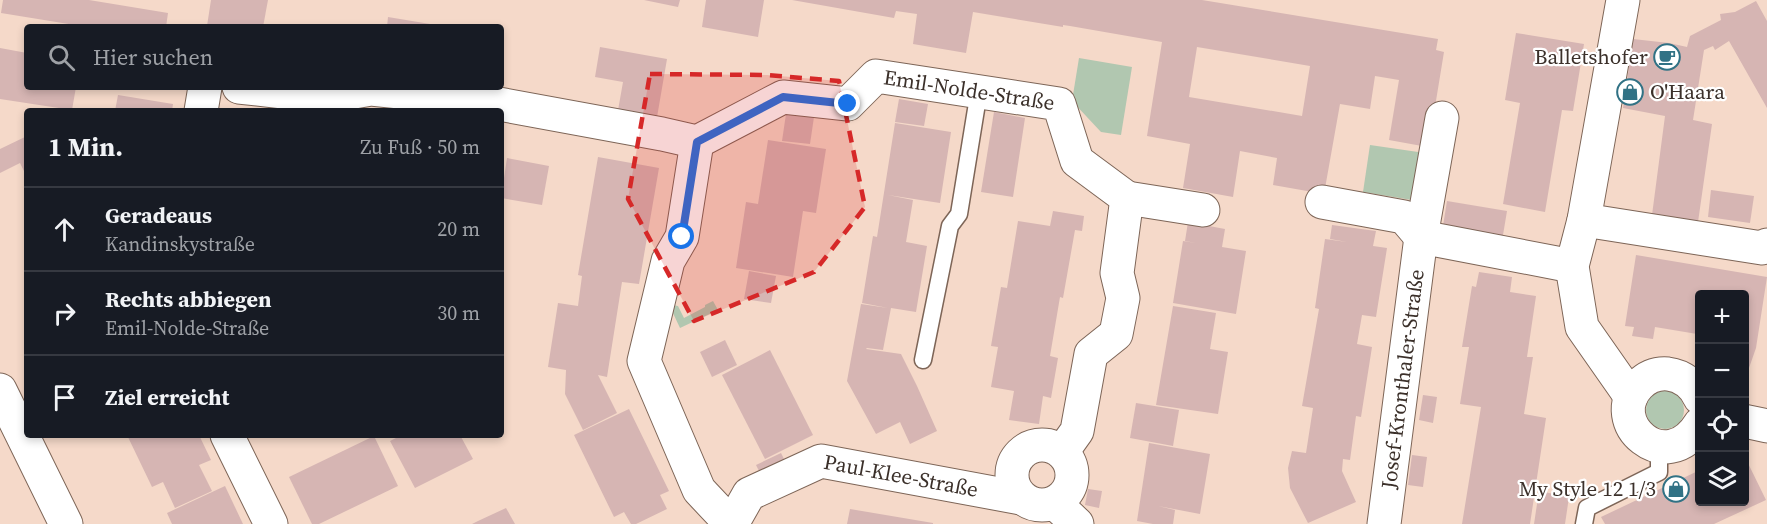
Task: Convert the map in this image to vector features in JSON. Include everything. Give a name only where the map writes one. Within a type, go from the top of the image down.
[{"type":"street","points":[[1623,0],[1584,220],[1572,266],[1582,327],[1631,397]]},
{"type":"street","name":"Emil-Nolde-Straße","points":[[697,142],[783,97],[848,104],[876,76],[1059,104],[1077,161],[1127,198]]},
{"type":"street","points":[[202,108],[204,90]]},
{"type":"street","points":[[265,90],[369,100],[477,100],[697,142],[682,237],[668,261],[644,361],[699,490],[731,524]]},
{"type":"street","name":"Josef-Kronthaler-Straße","points":[[1384,524],[1421,237],[1442,118]]},
{"type":"street","points":[[1062,453],[1077,430],[1091,354],[1116,334],[1124,298],[1117,273],[1127,198],[1203,210]]},
{"type":"street","points":[[1322,202],[1404,217],[1421,237],[1572,266]]},
{"type":"street","points":[[1584,220],[1762,248],[1767,245]]},
{"type":"street","points":[[1695,389],[1678,376],[1656,375],[1637,387],[1631,397],[1629,407],[1634,428],[1640,437],[1649,443],[1671,447],[1683,442],[1695,432]]},
{"type":"street","points":[[0,390],[66,524]]},
{"type":"street","points":[[1749,422],[1767,426]]},
{"type":"street","points":[[228,438],[271,524]]},
{"type":"street","points":[[1021,498],[1012,481],[1014,462],[1028,448],[1046,445],[1062,453],[1068,460],[1071,470],[1072,479],[1063,497],[1066,513]]},
{"type":"street","name":"Paul-Klee-Straße","points":[[731,524],[749,494],[821,461],[1021,498],[1029,503],[1046,505],[1066,513]]},
{"type":"lane","points":[[923,360],[950,226],[959,214],[979,91]]},
{"type":"lane","points":[[1584,524],[1587,508],[1659,472],[1659,446]]},
{"type":"highlighted area","points":[[650,74],[767,75],[839,81],[865,207],[814,272],[694,321],[628,199]]},
{"type":"green space","points":[[1079,58],[1132,67],[1121,135],[1101,132],[1072,101]]},
{"type":"green space","points":[[1370,145],[1425,153],[1418,201],[1363,192]]},
{"type":"green space","points":[[713,301],[718,310],[680,328],[672,311],[673,305],[678,306],[684,318]]},
{"type":"green space","points":[[1665,391],[1679,396],[1684,410],[1679,424],[1665,429],[1651,424],[1646,410],[1651,396]]},
{"type":"building","points":[[3,0],[89,0],[168,13],[166,24],[69,24],[1,13]]},
{"type":"building","points":[[211,0],[268,0],[264,24],[207,24]]},
{"type":"building","points":[[644,0],[680,0],[678,7]]},
{"type":"building","points":[[706,0],[764,0],[758,37],[702,27]]},
{"type":"building","points":[[792,0],[1202,0],[1438,39],[1436,50],[1444,52],[1433,119],[1422,146],[1389,140],[1399,80],[1375,76],[1370,109],[1340,104],[1324,194],[1273,185],[1277,158],[1240,151],[1233,197],[1183,188],[1190,144],[1147,136],[1162,42],[973,12],[966,53],[913,44],[917,14],[896,11],[894,18]],"holes":[[[1197,47],[1310,66],[1302,116],[1189,97]]]},
{"type":"building","points":[[1756,1],[1767,21],[1767,108],[1729,41],[1715,50],[1713,46],[1704,50],[1693,120],[1712,124],[1698,222],[1652,215],[1665,116],[1623,108],[1633,39],[1687,47],[1690,36],[1721,20],[1720,14],[1735,12]]},
{"type":"building","points":[[388,17],[430,24],[387,24]]},
{"type":"building","points":[[1516,33],[1584,44],[1573,111],[1562,110],[1545,212],[1503,204],[1520,103],[1505,100]]},
{"type":"building","points":[[600,47],[667,59],[656,123],[617,116],[623,82],[595,77]]},
{"type":"building","points":[[0,48],[24,52],[24,90],[75,90],[72,108],[0,99]]},
{"type":"building","points":[[118,95],[173,104],[172,108],[116,108]]},
{"type":"building","points":[[899,99],[928,104],[924,126],[895,122]]},
{"type":"building","points":[[994,112],[1025,118],[1013,197],[981,192]]},
{"type":"building","points":[[786,114],[814,117],[810,144],[782,141]]},
{"type":"building","points":[[895,123],[951,132],[940,203],[888,195],[913,200],[906,242],[927,246],[916,312],[891,308],[883,350],[866,349],[901,354],[917,386],[937,431],[910,444],[900,422],[876,434],[847,381],[861,304],[888,308],[862,303],[873,236],[877,237]]},
{"type":"building","points":[[24,137],[24,171],[20,163],[0,173],[0,149]]},
{"type":"building","points":[[768,140],[826,149],[816,213],[803,211],[793,277],[736,268],[746,202],[758,204]]},
{"type":"building","points":[[598,157],[659,168],[639,284],[622,282],[607,377],[598,375],[617,413],[583,430],[565,394],[566,370],[548,367],[558,303],[578,306],[582,276],[578,275]]},
{"type":"building","points":[[507,158],[549,166],[542,205],[504,199]]},
{"type":"building","points":[[1711,190],[1754,196],[1750,223],[1708,217]]},
{"type":"building","points":[[1447,201],[1507,211],[1502,241],[1442,232]]},
{"type":"building","points":[[1053,211],[1084,216],[1082,231],[1075,230],[1063,298],[1060,297],[1050,356],[1058,358],[1051,398],[1043,396],[1039,424],[1009,420],[1014,391],[991,387],[998,347],[991,346],[1001,287],[1007,288],[1018,221],[1050,226]]},
{"type":"building","points":[[1188,222],[1225,229],[1222,247],[1246,251],[1236,314],[1173,303],[1183,241],[1196,243],[1185,241]]},
{"type":"building","points":[[1332,225],[1376,231],[1373,246],[1387,248],[1376,317],[1362,315],[1357,344],[1372,347],[1361,417],[1356,416],[1350,460],[1343,459],[1342,471],[1356,502],[1308,523],[1290,488],[1288,468],[1292,451],[1306,453],[1313,408],[1302,406],[1319,309],[1315,308],[1325,239],[1347,242],[1330,239]]},
{"type":"building","points":[[1636,255],[1767,277],[1756,348],[1749,368],[1749,290],[1695,290],[1695,334],[1655,327],[1653,339],[1632,336],[1634,327],[1625,326]]},
{"type":"building","points":[[749,271],[776,276],[771,303],[744,299]]},
{"type":"building","points":[[1479,272],[1512,277],[1510,292],[1536,296],[1527,357],[1533,357],[1524,414],[1546,418],[1530,524],[1462,524],[1481,407],[1460,404],[1469,347],[1462,347],[1472,286],[1476,287]]},
{"type":"building","points":[[1173,306],[1216,313],[1210,349],[1228,352],[1218,414],[1156,405]]},
{"type":"building","points":[[725,340],[737,365],[712,377],[700,352]]},
{"type":"building","points":[[770,350],[813,435],[765,459],[722,375]]},
{"type":"building","points":[[1423,395],[1437,397],[1433,423],[1419,420]]},
{"type":"building","points":[[1136,403],[1179,410],[1173,446],[1130,438]]},
{"type":"building","points":[[629,409],[669,491],[660,495],[667,509],[636,524],[631,524],[624,512],[614,517],[574,435]]},
{"type":"building","points":[[128,438],[200,438],[211,460],[199,465],[212,491],[175,508],[163,482],[152,487]]},
{"type":"building","points":[[370,438],[375,438],[398,486],[319,524],[312,524],[289,477]]},
{"type":"building","points":[[396,438],[462,438],[473,459],[415,488],[390,441]]},
{"type":"building","points":[[1149,443],[1210,454],[1200,514],[1158,506],[1175,510],[1173,524],[1137,521]]},
{"type":"building","points":[[781,453],[787,465],[762,477],[756,465]]},
{"type":"building","points":[[1412,455],[1427,457],[1423,487],[1408,485]]},
{"type":"building","points":[[1749,465],[1766,500],[1714,524],[1605,524],[1601,517],[1695,472],[1695,506],[1749,506]]},
{"type":"building","points":[[225,486],[243,524],[172,524],[167,513]]},
{"type":"building","points":[[1088,489],[1102,491],[1099,508],[1085,505]]},
{"type":"building","points":[[1539,491],[1569,497],[1565,524],[1534,524]]},
{"type":"building","points":[[506,508],[515,524],[472,524],[478,521]]},
{"type":"building","points":[[850,509],[933,523],[933,524],[847,524]]},
{"type":"place","name":"Balletshofer","points":[[1667,57]]},
{"type":"place","name":"O'Haara","points":[[1630,92]]},
{"type":"place","name":"My Style 12 1/3","points":[[1676,489]]},
{"type":"route","points":[[682,237],[697,142],[783,97],[848,104]]}]
